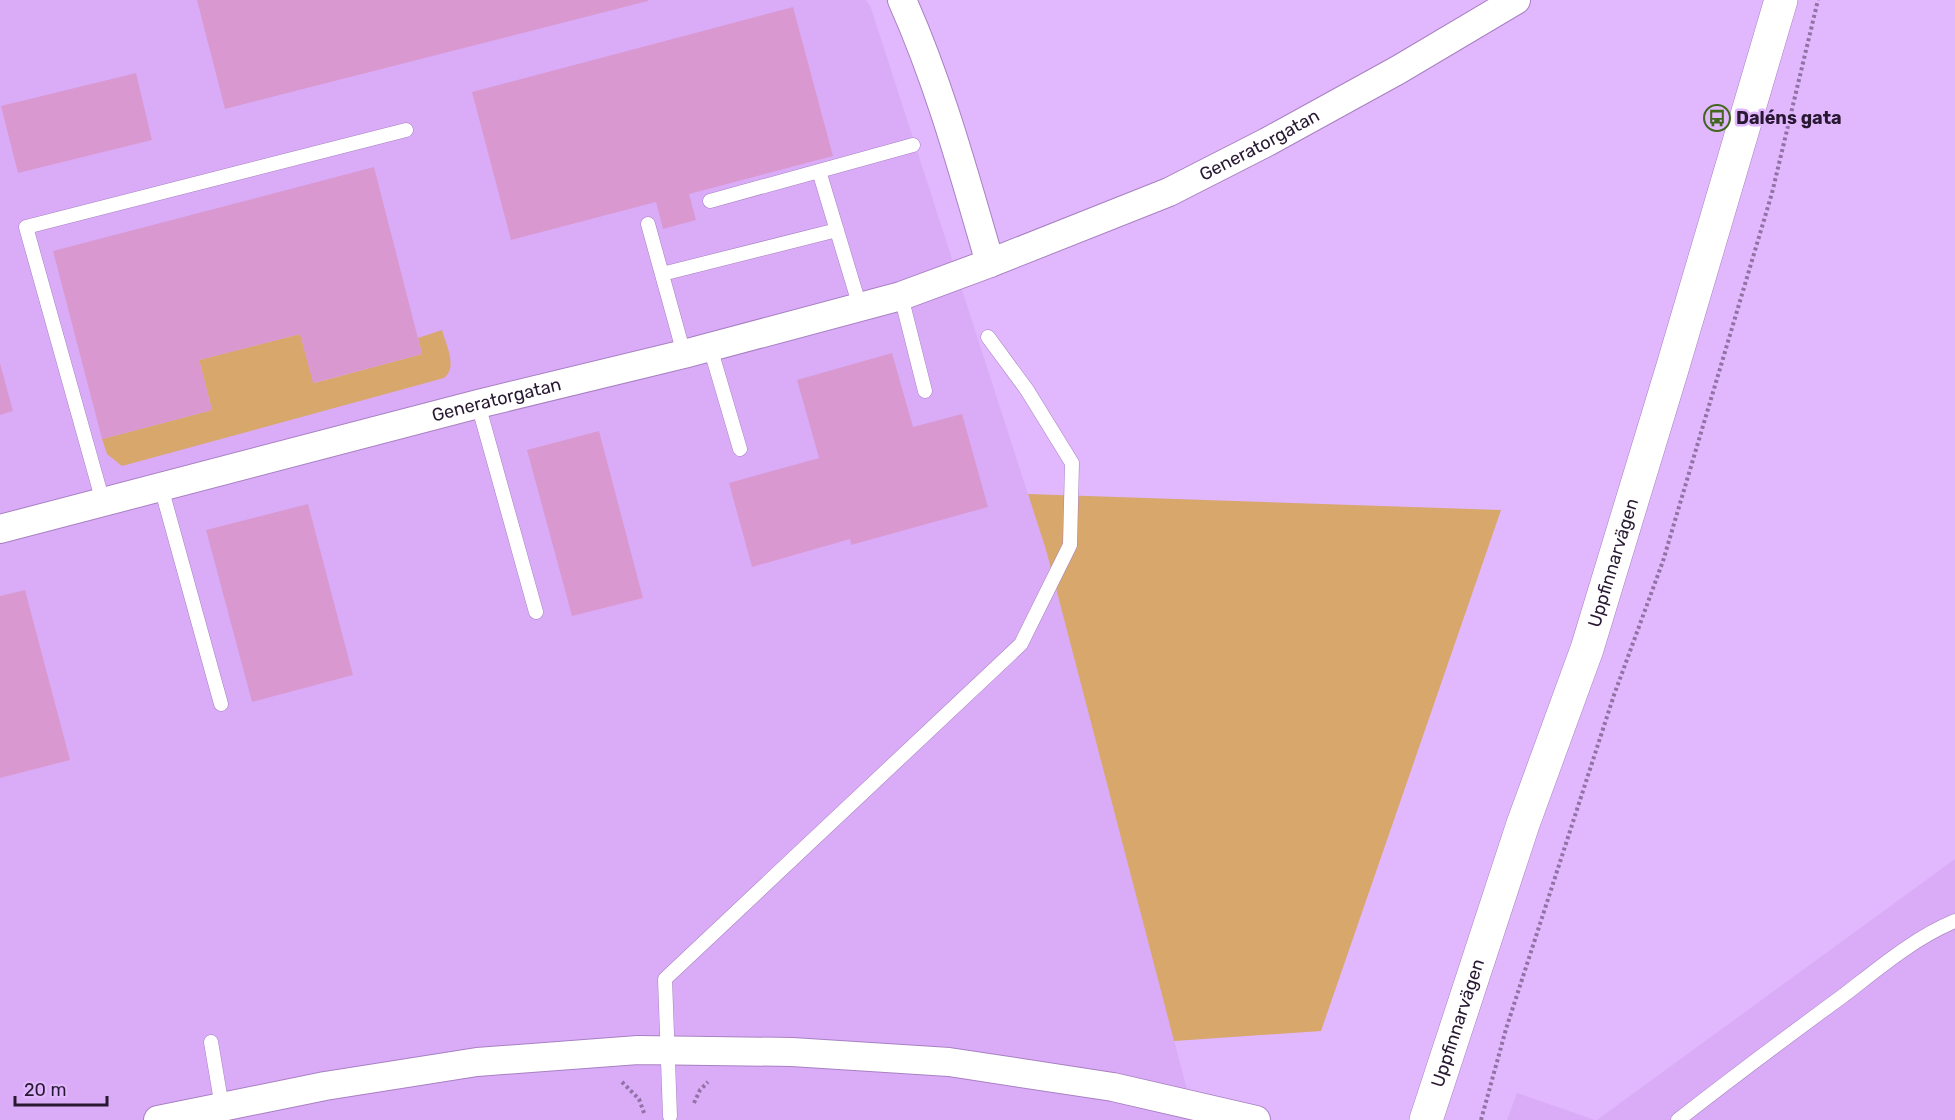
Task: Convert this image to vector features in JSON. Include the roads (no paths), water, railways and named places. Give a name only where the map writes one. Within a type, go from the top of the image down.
[{"type":"street","points":[[902,0],[923,46],[990,263]]},
{"type":"street","name":"Generatorgatan","points":[[0,529],[901,296],[1169,192],[1267,142],[1398,70],[1516,0]]},
{"type":"street","name":"Uppfinnarvägen","points":[[1426,1120],[1523,824],[1587,649],[1781,0]]},
{"type":"street","points":[[158,1120],[325,1086],[477,1062],[638,1050],[667,1050],[792,1052],[949,1062],[1113,1087],[1256,1120]]},
{"type":"lane","points":[[103,502],[26,228],[406,130]]},
{"type":"lane","points":[[710,201],[913,144]]},
{"type":"lane","points":[[819,171],[860,307]]},
{"type":"lane","points":[[648,224],[662,274],[740,449]]},
{"type":"lane","points":[[662,274],[837,230]]},
{"type":"lane","points":[[901,296],[925,391]]},
{"type":"lane","points":[[670,1116],[665,980],[1021,644],[1070,545],[1072,463],[1027,390],[988,337]]},
{"type":"lane","points":[[478,404],[536,612]]},
{"type":"lane","points":[[161,487],[221,704]]},
{"type":"lane","points":[[1678,1120],[1744,1068],[1891,960],[1935,929],[1955,921]]},
{"type":"lane","points":[[211,1042],[222,1107]]},
{"type":"place","name":"Daléns gata","points":[[1717,118]]}]
